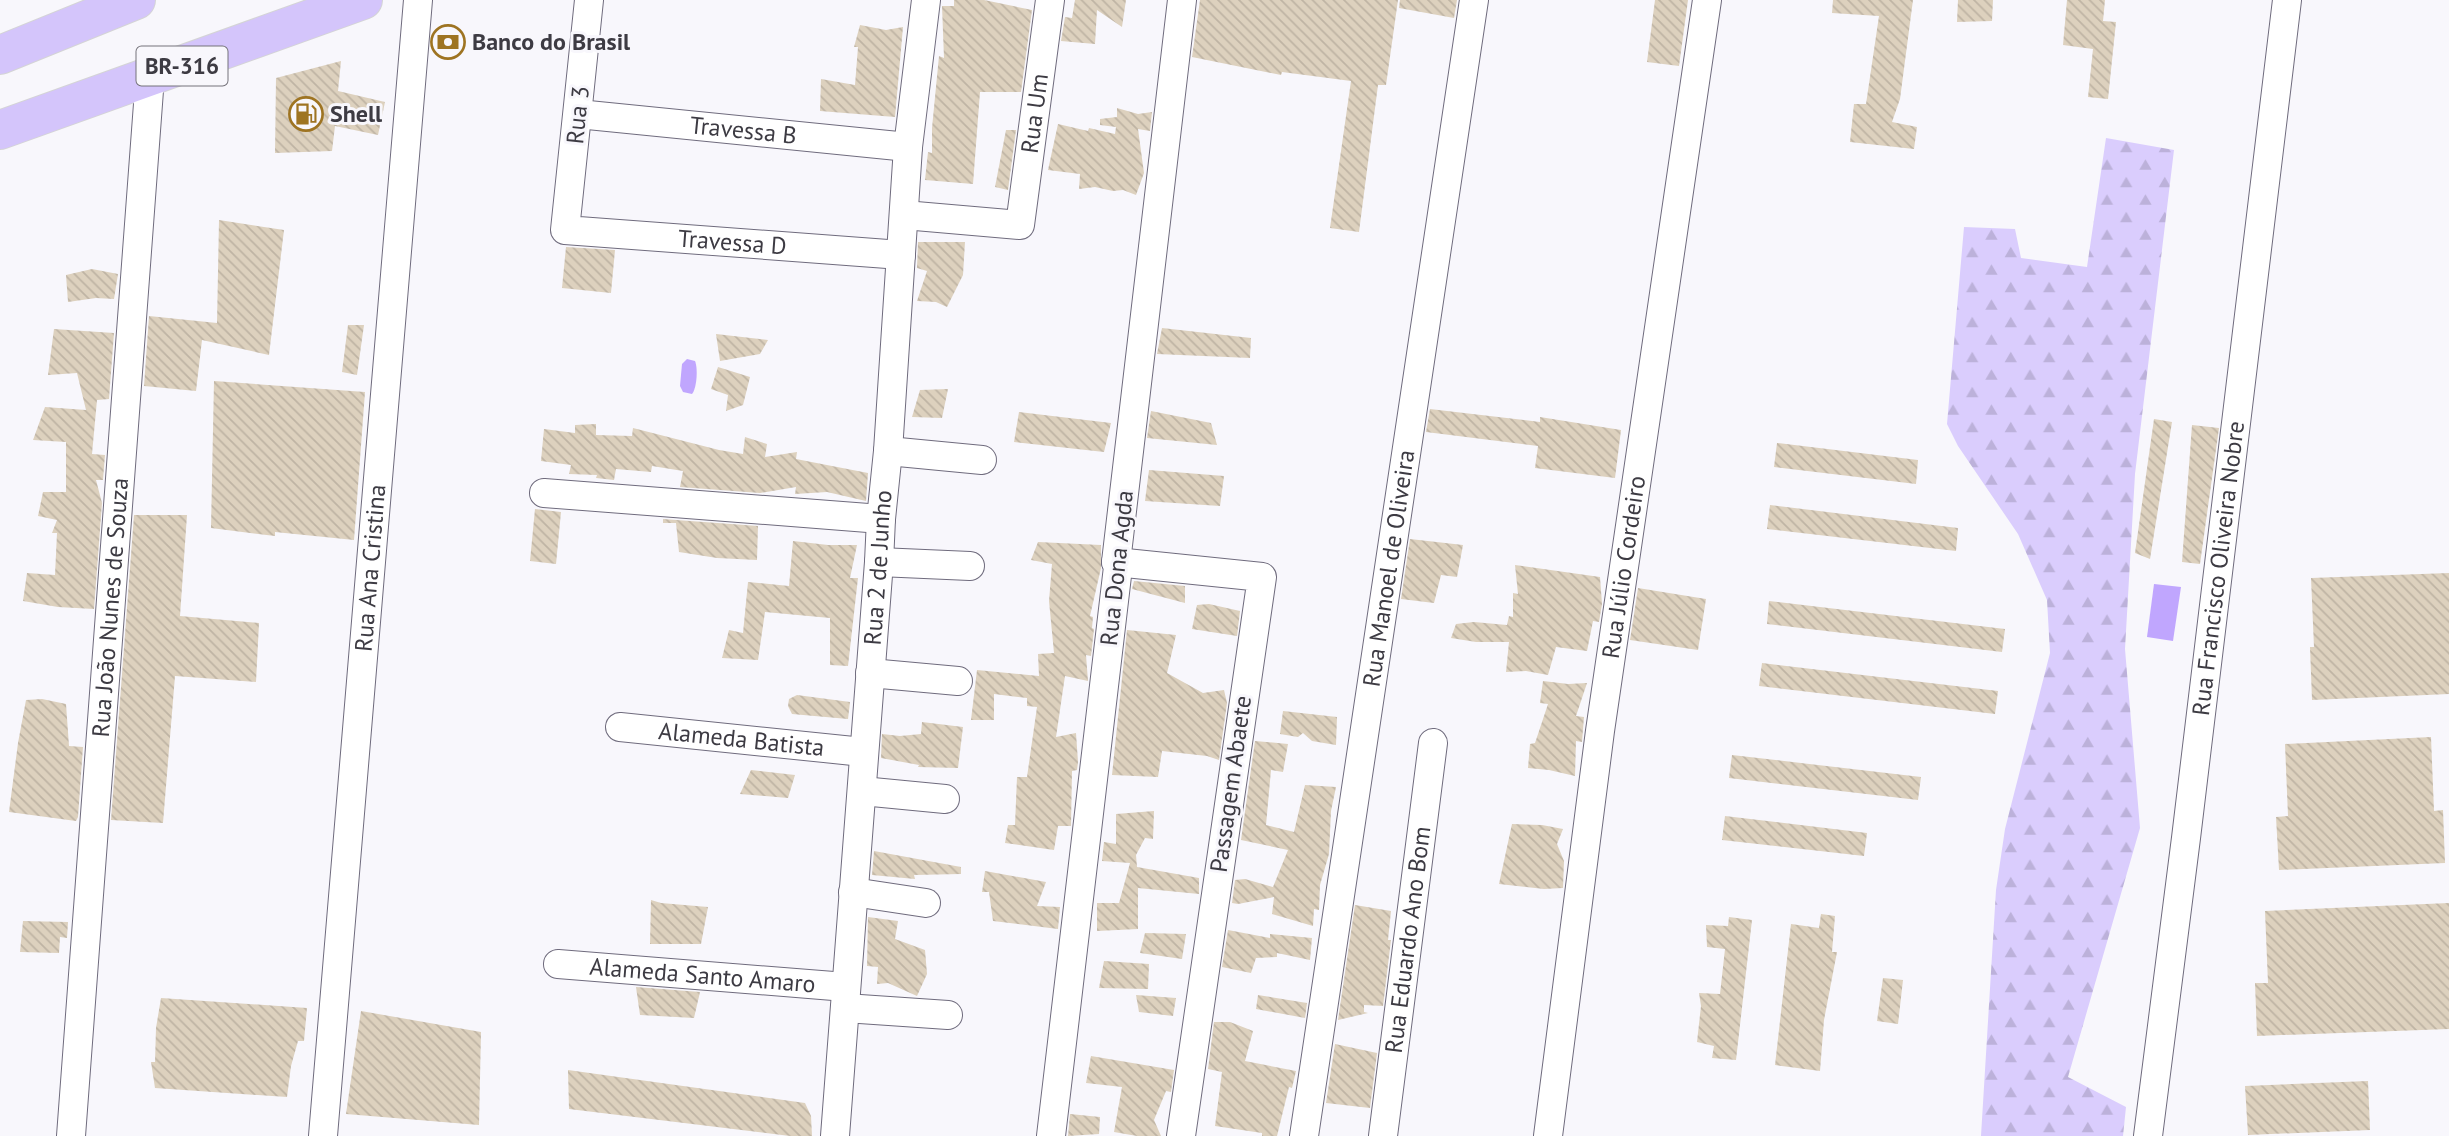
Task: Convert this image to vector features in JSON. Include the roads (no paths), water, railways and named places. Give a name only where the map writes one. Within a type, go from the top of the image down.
[{"type":"highway","points":[[0,55],[135,0]]},
{"type":"highway","name":"BR-316","points":[[0,130],[363,0]]},
{"type":"street","name":"Rua Ana Cristina","points":[[323,1136],[418,0]]},
{"type":"street","name":"Rua 3","points":[[565,230],[589,0]]},
{"type":"street","name":"Rua 2 de Junho","points":[[835,1136],[888,451],[908,147],[926,0]]},
{"type":"street","name":"Rua Um","points":[[904,215],[1020,225],[1050,0]]},
{"type":"street","name":"Rua Dona Agda","points":[[1051,1136],[1182,0]]},
{"type":"street","name":"Rua Manoel de Oliveira","points":[[1304,1136],[1474,0]]},
{"type":"street","name":"Rua Júlio Cordeiro","points":[[1548,1136],[1600,732],[1707,0]]},
{"type":"street","name":"Rua Francisco Oliveira Nobre","points":[[2148,1136],[2287,0]]},
{"type":"street","name":"Rua João Nunes de Souza","points":[[71,1136],[150,77]]},
{"type":"street","name":"Travessa B","points":[[578,114],[908,147]]},
{"type":"street","name":"Travessa D","points":[[565,230],[901,255]]},
{"type":"street","points":[[888,451],[982,460]]},
{"type":"street","points":[[544,493],[881,519]]},
{"type":"street","points":[[879,562],[970,566]]},
{"type":"street","name":"Passagem Abaete","points":[[1116,562],[1262,577],[1181,1136]]},
{"type":"street","points":[[870,673],[958,681]]},
{"type":"street","name":"Alameda Batista","points":[[620,727],[863,752]]},
{"type":"street","name":"Rua Eduardo Ano Bom","points":[[1383,1136],[1433,743]]},
{"type":"street","points":[[862,791],[945,799]]},
{"type":"street","points":[[853,892],[926,904]]},
{"type":"street","name":"Alameda Santo Amaro","points":[[558,964],[846,997],[948,1015]]},
{"type":"place","name":"Banco do Brasil","points":[[448,42]]},
{"type":"place","name":"Shell","points":[[306,114]]}]
